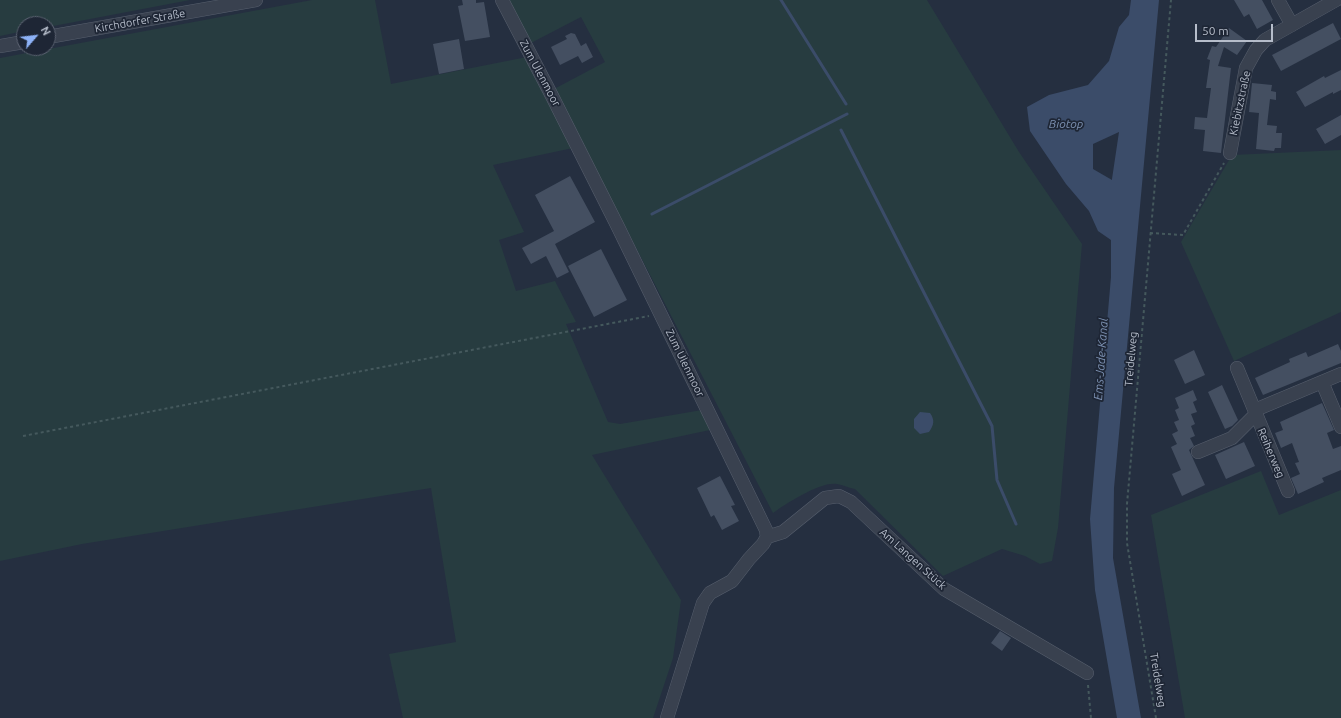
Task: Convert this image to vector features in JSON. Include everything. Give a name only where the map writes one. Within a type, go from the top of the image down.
[{"type":"street","name":"Kirchdorfer Straße","points":[[56,36],[256,0]]},
{"type":"street","name":"Zum Ulenmoor","points":[[502,0],[552,96],[762,520],[767,537]]},
{"type":"street","points":[[1278,0],[1292,25]]},
{"type":"street","name":"Kiebitzstraße","points":[[1230,153],[1246,68],[1256,50],[1265,40],[1336,0]]},
{"type":"street","points":[[0,46],[16,43]]},
{"type":"street","name":"Reiherweg","points":[[1237,368],[1288,491]]},
{"type":"street","name":"Reiherweg","points":[[1198,452],[1232,438],[1255,412],[1341,374]]},
{"type":"street","points":[[1322,382],[1341,427]]},
{"type":"street","name":"Am Langen Stück","points":[[767,537],[783,532],[826,498],[839,496],[851,502],[944,589],[1087,673]]},
{"type":"street","points":[[667,718],[703,603],[710,593],[732,581],[763,544],[767,537]]},
{"type":"path","name":"Treidelweg","points":[[1156,718],[1127,543],[1127,504],[1172,0]]},
{"type":"path","points":[[1150,233],[1183,235],[1230,153]]},
{"type":"path","points":[[23,436],[660,314]]},
{"type":"path","points":[[1087,673],[1092,718]]},
{"type":"green space","points":[[0,0],[190,0],[56,25],[56,16],[16,16],[16,33],[0,36]]},
{"type":"green space","points":[[312,0],[375,0],[391,84],[527,57],[573,148],[493,165],[524,232],[499,240],[516,291],[555,281],[576,322],[566,324],[608,422],[620,424],[702,410],[710,430],[592,455],[681,600],[673,658],[653,718],[403,718],[389,654],[456,642],[431,488],[82,544],[0,561],[0,58],[16,55],[56,56],[56,48]]},
{"type":"green space","points":[[509,0],[927,0],[1019,152],[1082,244],[1058,528],[1052,561],[1040,564],[1025,556],[1002,549],[943,576],[855,489],[837,484],[830,484],[813,489],[773,513],[554,89],[605,62],[581,17],[531,43]]},
{"type":"green space","points":[[1341,150],[1341,312],[1234,361],[1181,242],[1232,155]]},
{"type":"green space","points":[[1261,471],[1279,515],[1341,490],[1341,718],[1185,718],[1151,515]]},
{"type":"water","name":"Biotop","points":[[1131,0],[1159,0],[1114,488],[1113,558],[1141,718],[1117,718],[1095,590],[1090,519],[1111,277],[1111,240],[1098,231],[1089,211],[1066,184],[1030,131],[1027,107],[1049,95],[1088,85],[1109,61],[1119,27],[1129,15]],"holes":[[[1119,132],[1112,180],[1093,169],[1093,144]]]},
{"type":"water","points":[[920,412],[930,413],[933,418],[933,422],[929,432],[920,434],[914,428],[914,419]]},
{"type":"building","points":[[462,0],[476,0],[476,3],[484,2],[490,37],[465,41],[458,6],[463,5]]},
{"type":"building","points":[[1234,0],[1262,0],[1273,20],[1257,29],[1249,14],[1244,17]]},
{"type":"building","points":[[1333,23],[1341,39],[1281,71],[1272,55]]},
{"type":"building","points":[[1229,28],[1247,41],[1237,55],[1224,47],[1218,66],[1231,68],[1221,153],[1203,151],[1205,130],[1194,129],[1195,117],[1207,118],[1211,88],[1206,88],[1210,60],[1207,59],[1212,46],[1216,47]]},
{"type":"building","points":[[571,33],[575,34],[581,46],[586,43],[593,57],[582,63],[578,56],[560,65],[551,47],[567,39],[565,36]]},
{"type":"building","points":[[459,39],[464,69],[439,74],[433,44]]},
{"type":"building","points":[[1341,70],[1341,90],[1333,94],[1333,92],[1305,107],[1296,92],[1324,76],[1325,78]]},
{"type":"building","points":[[1252,83],[1272,85],[1271,91],[1276,92],[1276,100],[1270,99],[1267,125],[1277,126],[1276,133],[1282,133],[1281,148],[1275,148],[1274,151],[1256,149],[1259,113],[1249,112]]},
{"type":"building","points":[[1341,115],[1341,135],[1325,144],[1316,129]]},
{"type":"building","points":[[570,176],[595,222],[555,244],[569,272],[557,278],[546,256],[531,264],[522,248],[554,231],[535,195]]},
{"type":"building","points":[[601,249],[627,300],[594,317],[568,266]]},
{"type":"building","points":[[1338,344],[1341,351],[1341,363],[1263,395],[1255,378],[1290,362],[1289,359],[1306,352],[1308,357]]},
{"type":"building","points":[[1194,350],[1205,375],[1185,384],[1174,360]]},
{"type":"building","points":[[1222,385],[1238,420],[1232,426],[1225,429],[1208,392]]},
{"type":"building","points":[[1193,390],[1197,400],[1193,402],[1197,412],[1191,414],[1195,424],[1191,426],[1195,436],[1190,438],[1194,446],[1189,450],[1205,485],[1182,496],[1172,474],[1181,470],[1171,447],[1177,444],[1172,434],[1178,431],[1174,422],[1179,420],[1175,410],[1179,408],[1175,398]]},
{"type":"building","points":[[1322,403],[1334,430],[1327,433],[1333,449],[1341,446],[1341,470],[1322,478],[1324,482],[1298,494],[1291,478],[1300,474],[1295,463],[1299,462],[1292,443],[1281,448],[1275,433],[1283,430],[1280,422]]},
{"type":"building","points":[[1244,442],[1255,466],[1226,479],[1215,455]]},
{"type":"building","points":[[720,476],[735,505],[731,506],[739,521],[722,530],[714,515],[711,517],[697,488]]},
{"type":"building","points":[[1000,631],[1011,638],[1002,651],[991,643]]},
{"type":"waterway","points":[[781,0],[846,104]]},
{"type":"waterway","points":[[652,214],[847,114]]},
{"type":"waterway","points":[[841,130],[992,426],[997,480],[1016,524]]},
{"type":"water label","name":"Ems-Jade-Kanal","points":[[1101,359]]}]
